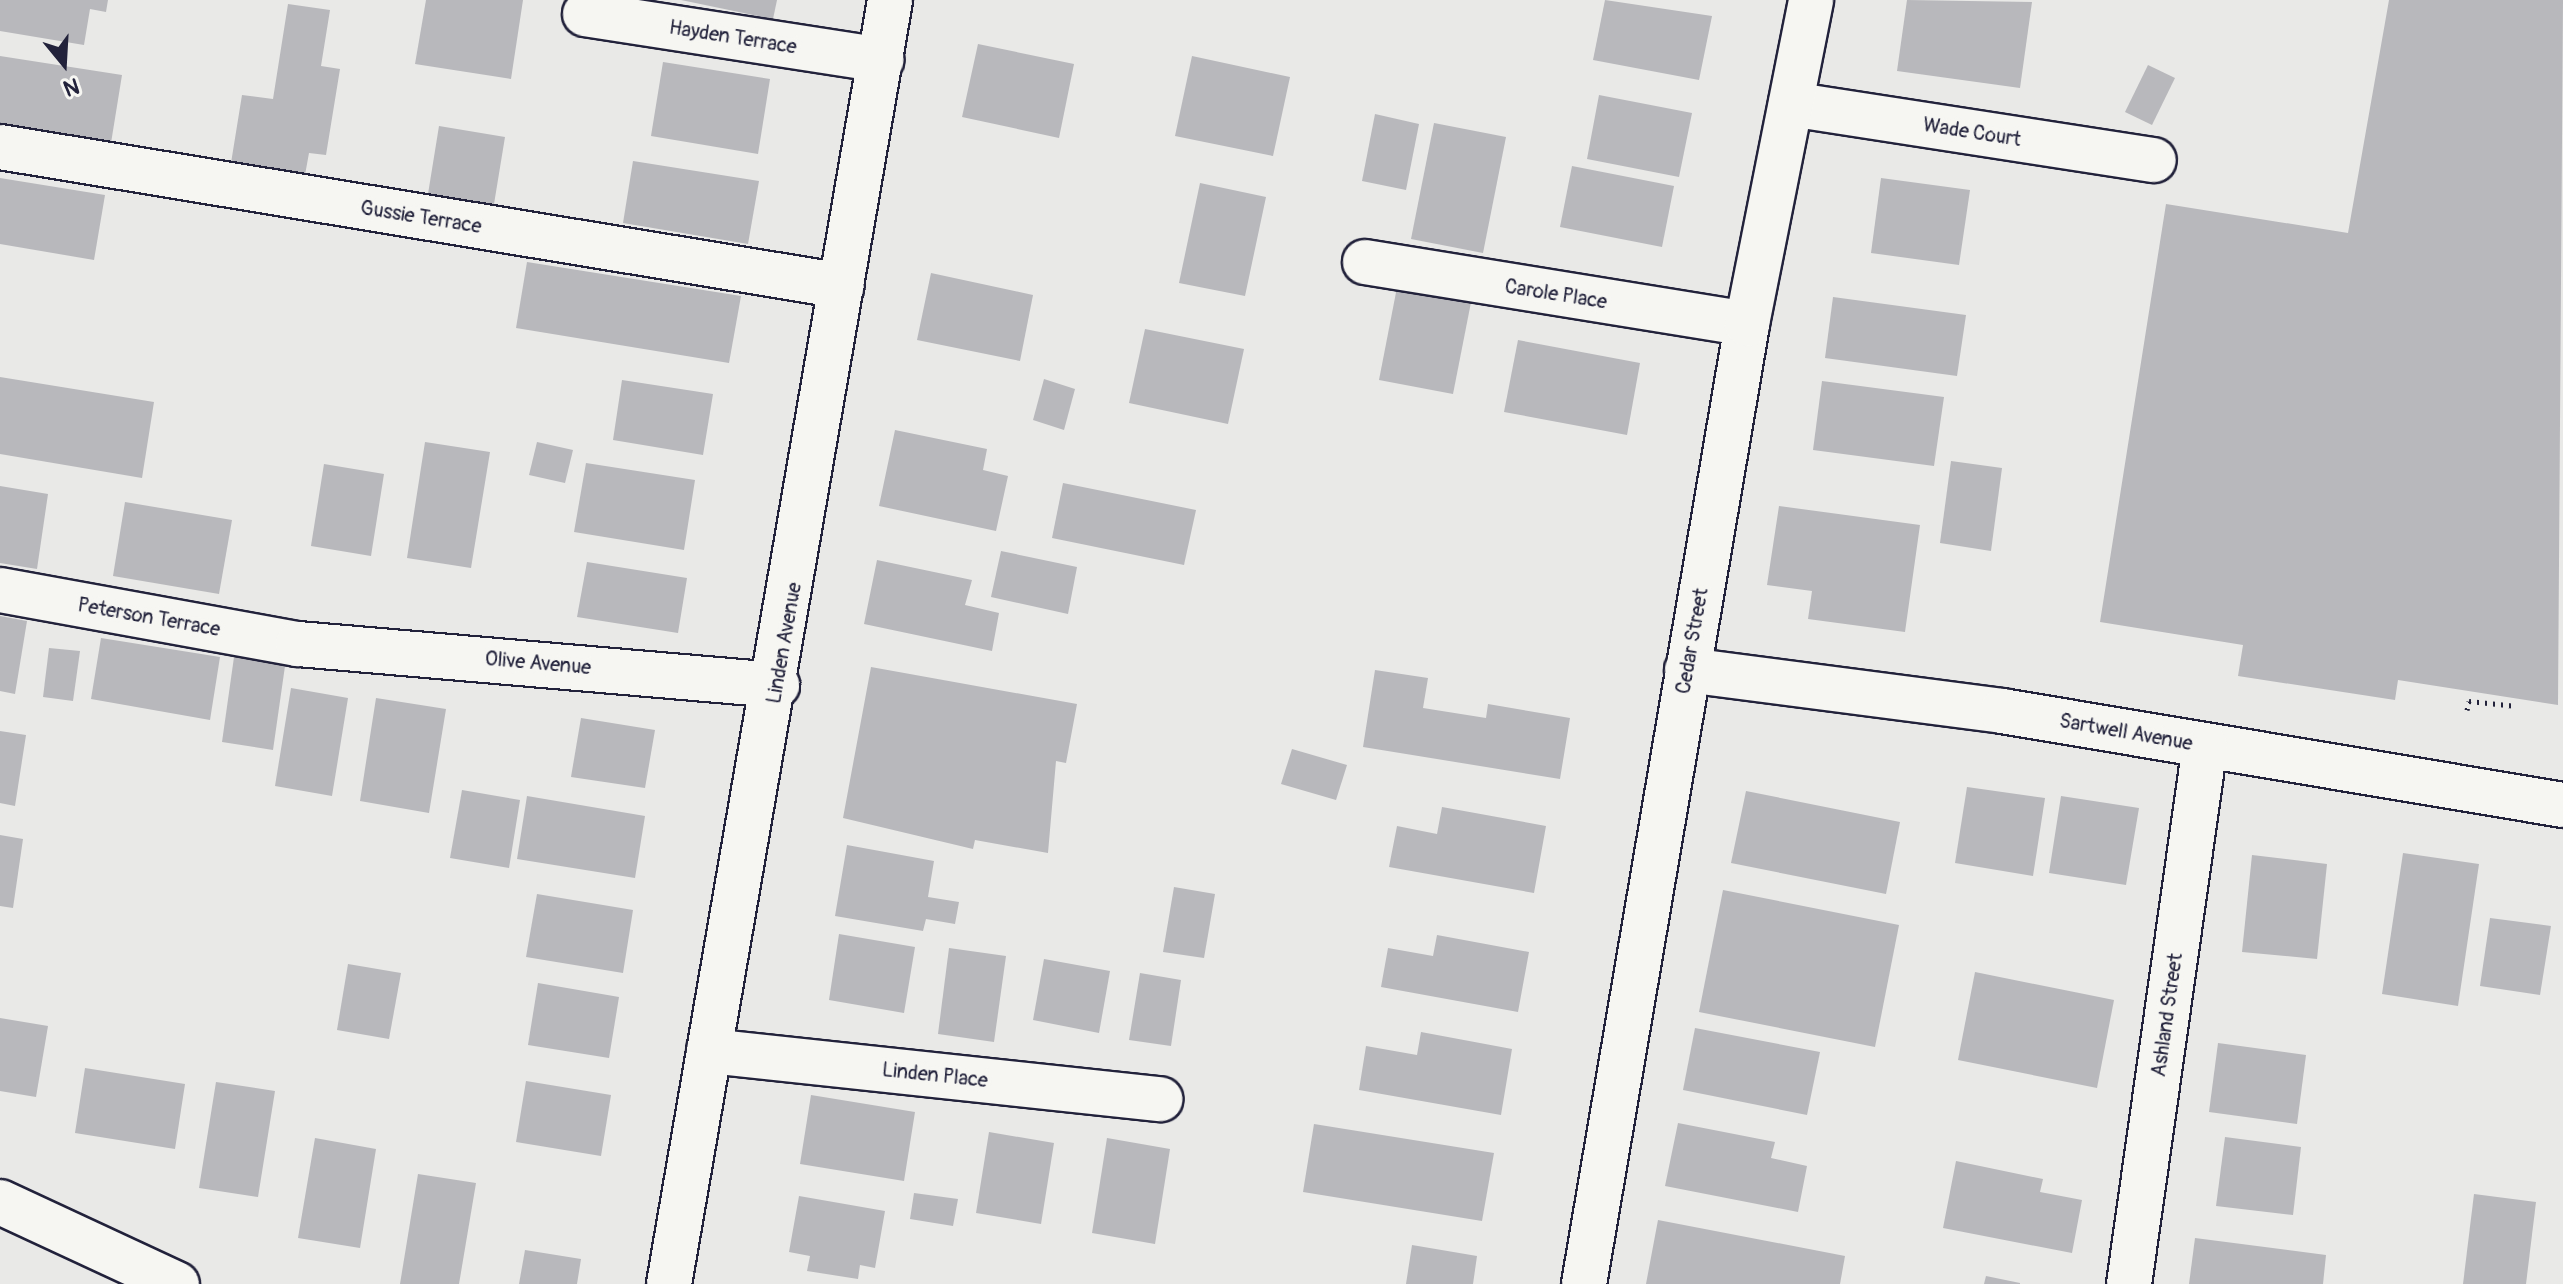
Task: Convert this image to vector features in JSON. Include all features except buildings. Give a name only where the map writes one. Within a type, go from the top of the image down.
[{"type":"street","name":"Linden Avenue","points":[[669,1284],[777,685],[890,0]]},
{"type":"street","name":"Cedar Street","points":[[1584,1284],[1747,324],[1811,0]]},
{"type":"street","name":"Hayden Terrace","points":[[585,14],[881,60]]},
{"type":"street","name":"Wade Court","points":[[1791,104],[2154,160]]},
{"type":"street","name":"Gussie Terrace","points":[[0,147],[842,286]]},
{"type":"street","name":"Carole Place","points":[[1365,262],[1747,324]]},
{"type":"street","name":"Peterson Terrace","points":[[0,590],[298,644]]},
{"type":"street","name":"Olive Avenue","points":[[298,644],[777,685]]},
{"type":"street","name":"Sartwell Avenue","points":[[1687,670],[2205,745],[2563,805]]},
{"type":"street","name":"Ashland Street","points":[[2129,1284],[2205,745]]},
{"type":"street","name":"Linden Place","points":[[709,1051],[1160,1099]]},
{"type":"street","points":[[0,1202],[177,1284]]},
{"type":"path","points":[[2467,710],[2469,701],[2517,706]]}]
